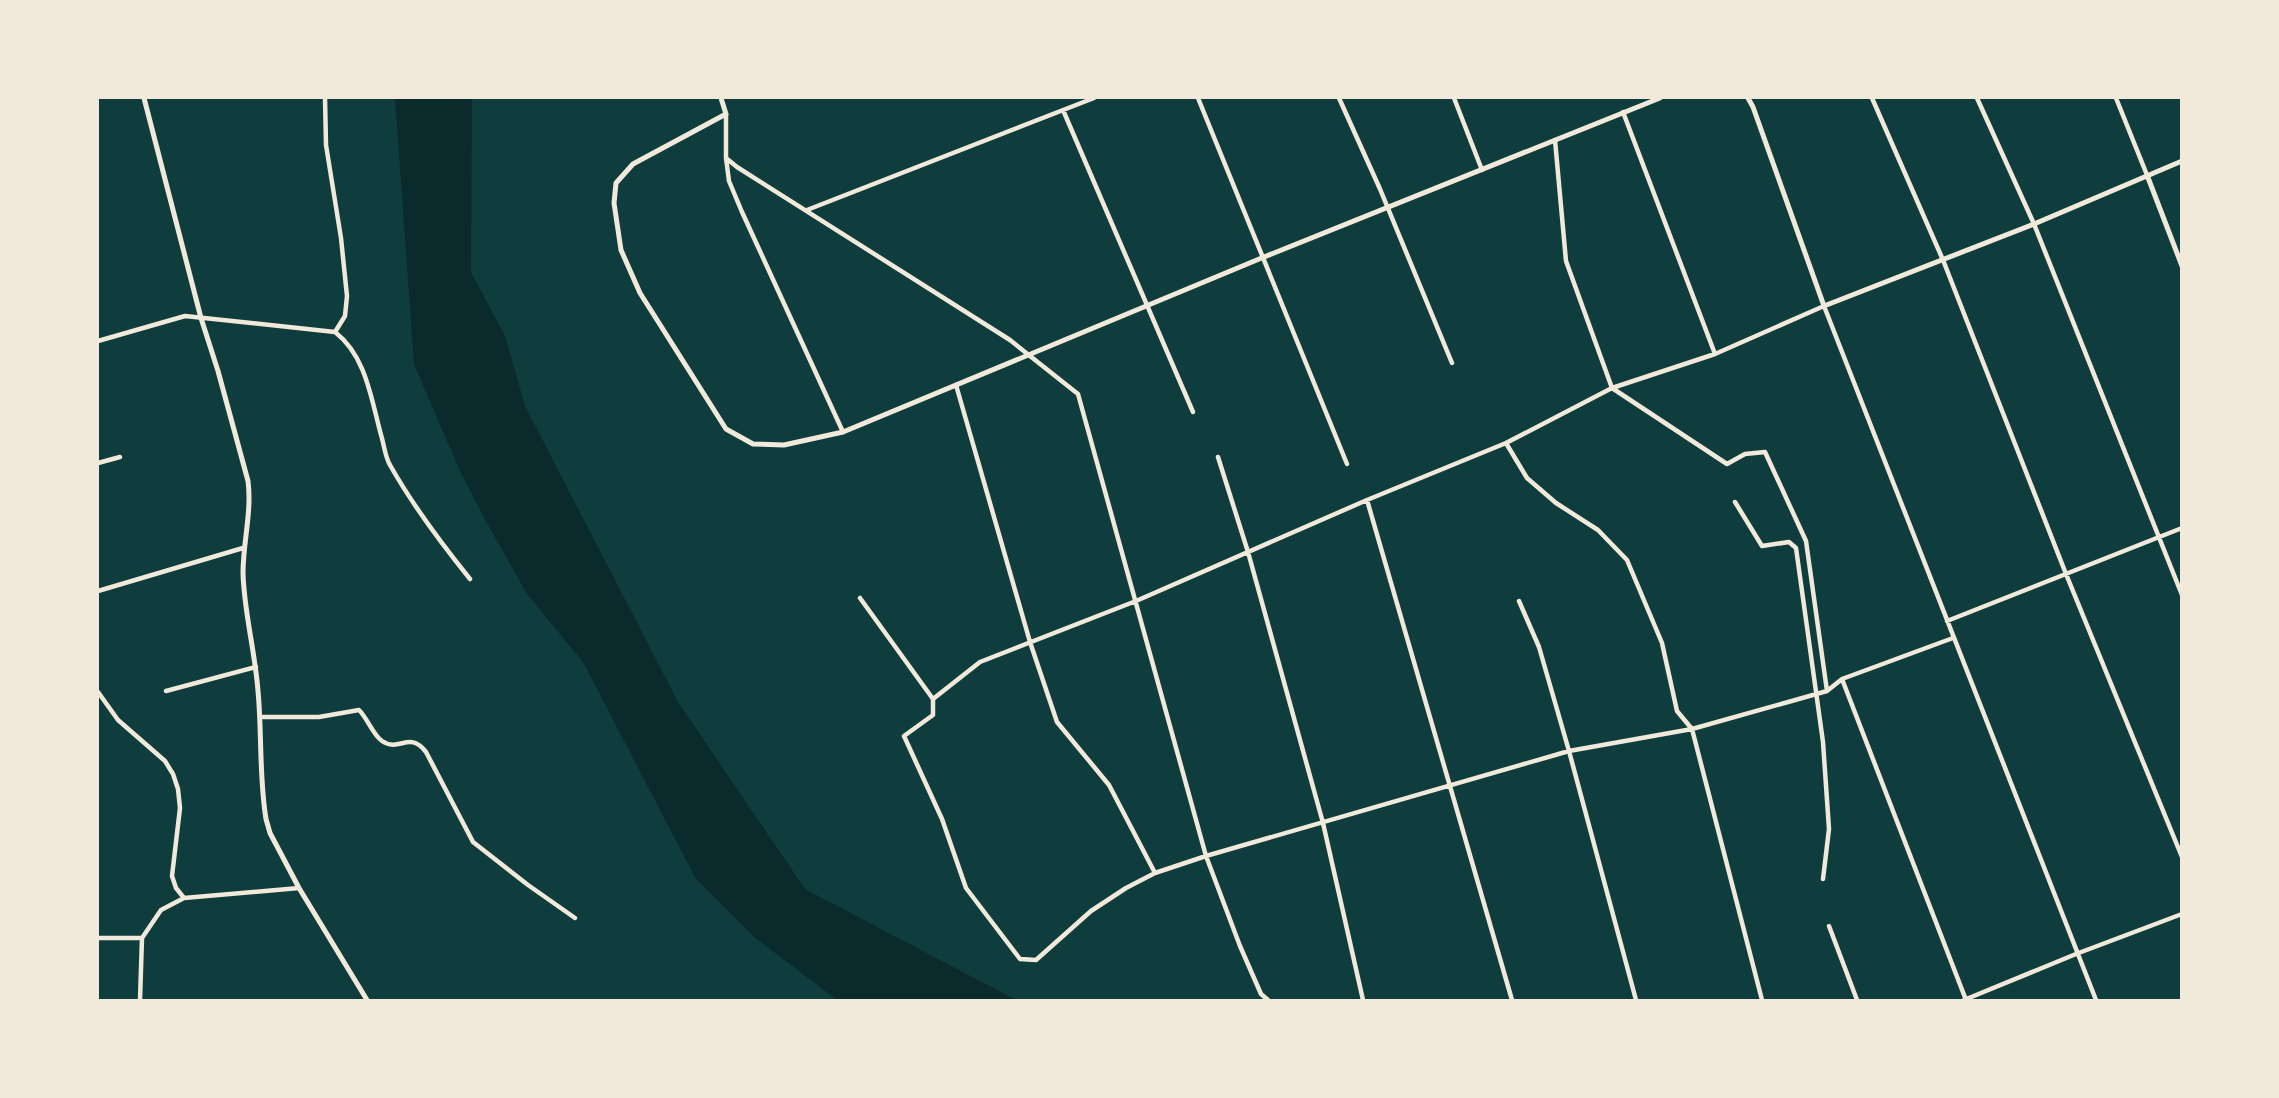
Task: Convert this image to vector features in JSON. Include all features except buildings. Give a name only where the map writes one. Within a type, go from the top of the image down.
[{"type":"street","points":[[144,98],[201,318],[248,482],[249,513],[243,548],[246,612],[256,667],[261,717],[266,819],[270,833],[299,888],[367,1000]]},
{"type":"street","points":[[325,98],[326,146],[341,238],[347,296],[345,316],[335,332]]},
{"type":"street","points":[[721,98],[726,114],[726,158],[729,181],[843,432]]},
{"type":"street","points":[[807,210],[1094,98]]},
{"type":"street","points":[[1198,98],[1347,464]]},
{"type":"street","points":[[1339,98],[1452,363]]},
{"type":"street","points":[[1454,98],[1482,170]]},
{"type":"street","points":[[726,114],[633,164],[616,183],[614,203],[621,250],[640,294],[726,429],[753,444],[784,445],[843,432],[1264,257],[1660,98]]},
{"type":"street","points":[[1748,98],[1824,306],[2076,954],[2096,1000]]},
{"type":"street","points":[[1872,98],[1944,260],[2066,574],[2181,857]]},
{"type":"street","points":[[1977,98],[2034,224],[2181,595]]},
{"type":"street","points":[[2116,98],[2181,267]]},
{"type":"street","points":[[1063,110],[1193,412]]},
{"type":"street","points":[[1623,112],[1715,354]]},
{"type":"street","points":[[1555,140],[1566,261],[1612,388],[1727,464],[1745,454],[1766,452],[1806,541],[1827,691]]},
{"type":"street","points":[[726,158],[1010,340],[1078,394],[1206,856],[1240,946],[1262,994],[1268,1000]]},
{"type":"street","points":[[933,699],[980,662],[1136,601],[1367,500],[1506,443],[1612,388],[1715,354],[1824,306],[2034,224],[2181,161]]},
{"type":"street","points":[[98,340],[185,316],[335,332],[357,356],[370,392],[389,463],[431,529],[470,579]]},
{"type":"street","points":[[956,385],[1030,642],[1057,722],[1109,785],[1155,873]]},
{"type":"street","points":[[1506,443],[1527,478],[1556,503],[1598,530],[1627,560],[1662,643],[1677,711],[1692,729],[1762,1000]]},
{"type":"street","points":[[98,463],[120,457]]},
{"type":"street","points":[[1218,457],[1248,552],[1323,823],[1364,1000]]},
{"type":"street","points":[[1367,500],[1512,1000]]},
{"type":"street","points":[[1735,502],[1762,546],[1788,542],[1796,548],[1822,742],[1828,829],[1823,879]]},
{"type":"street","points":[[1947,621],[2181,528]]},
{"type":"street","points":[[98,591],[243,548]]},
{"type":"street","points":[[860,598],[933,699],[933,715],[904,736],[942,819],[966,888],[1020,959],[1036,960],[1090,911],[1155,873],[1206,856],[1569,751],[1692,729],[1827,691],[1842,679],[1953,638]]},
{"type":"street","points":[[1519,600],[1539,647],[1636,1000]]},
{"type":"street","points":[[166,691],[256,667]]},
{"type":"street","points":[[1842,679],[1965,1000],[2181,914]]},
{"type":"street","points":[[98,692],[118,720],[165,761],[173,774],[178,789],[180,808],[172,876],[176,888],[184,898]]},
{"type":"street","points":[[261,717],[319,717],[359,710],[380,740],[398,744],[414,741],[419,743],[426,752],[473,842],[575,918]]},
{"type":"street","points":[[140,1000],[142,938],[161,910],[184,898],[299,888]]},
{"type":"street","points":[[1829,926],[1857,1000]]},
{"type":"street","points":[[98,938],[142,938]]},
{"type":"water","points":[[395,98],[472,98],[471,272],[505,336],[525,406],[678,702],[805,889],[1016,1000],[837,1000],[754,937],[696,879],[583,662],[527,594],[483,516],[460,471],[414,364]]}]
